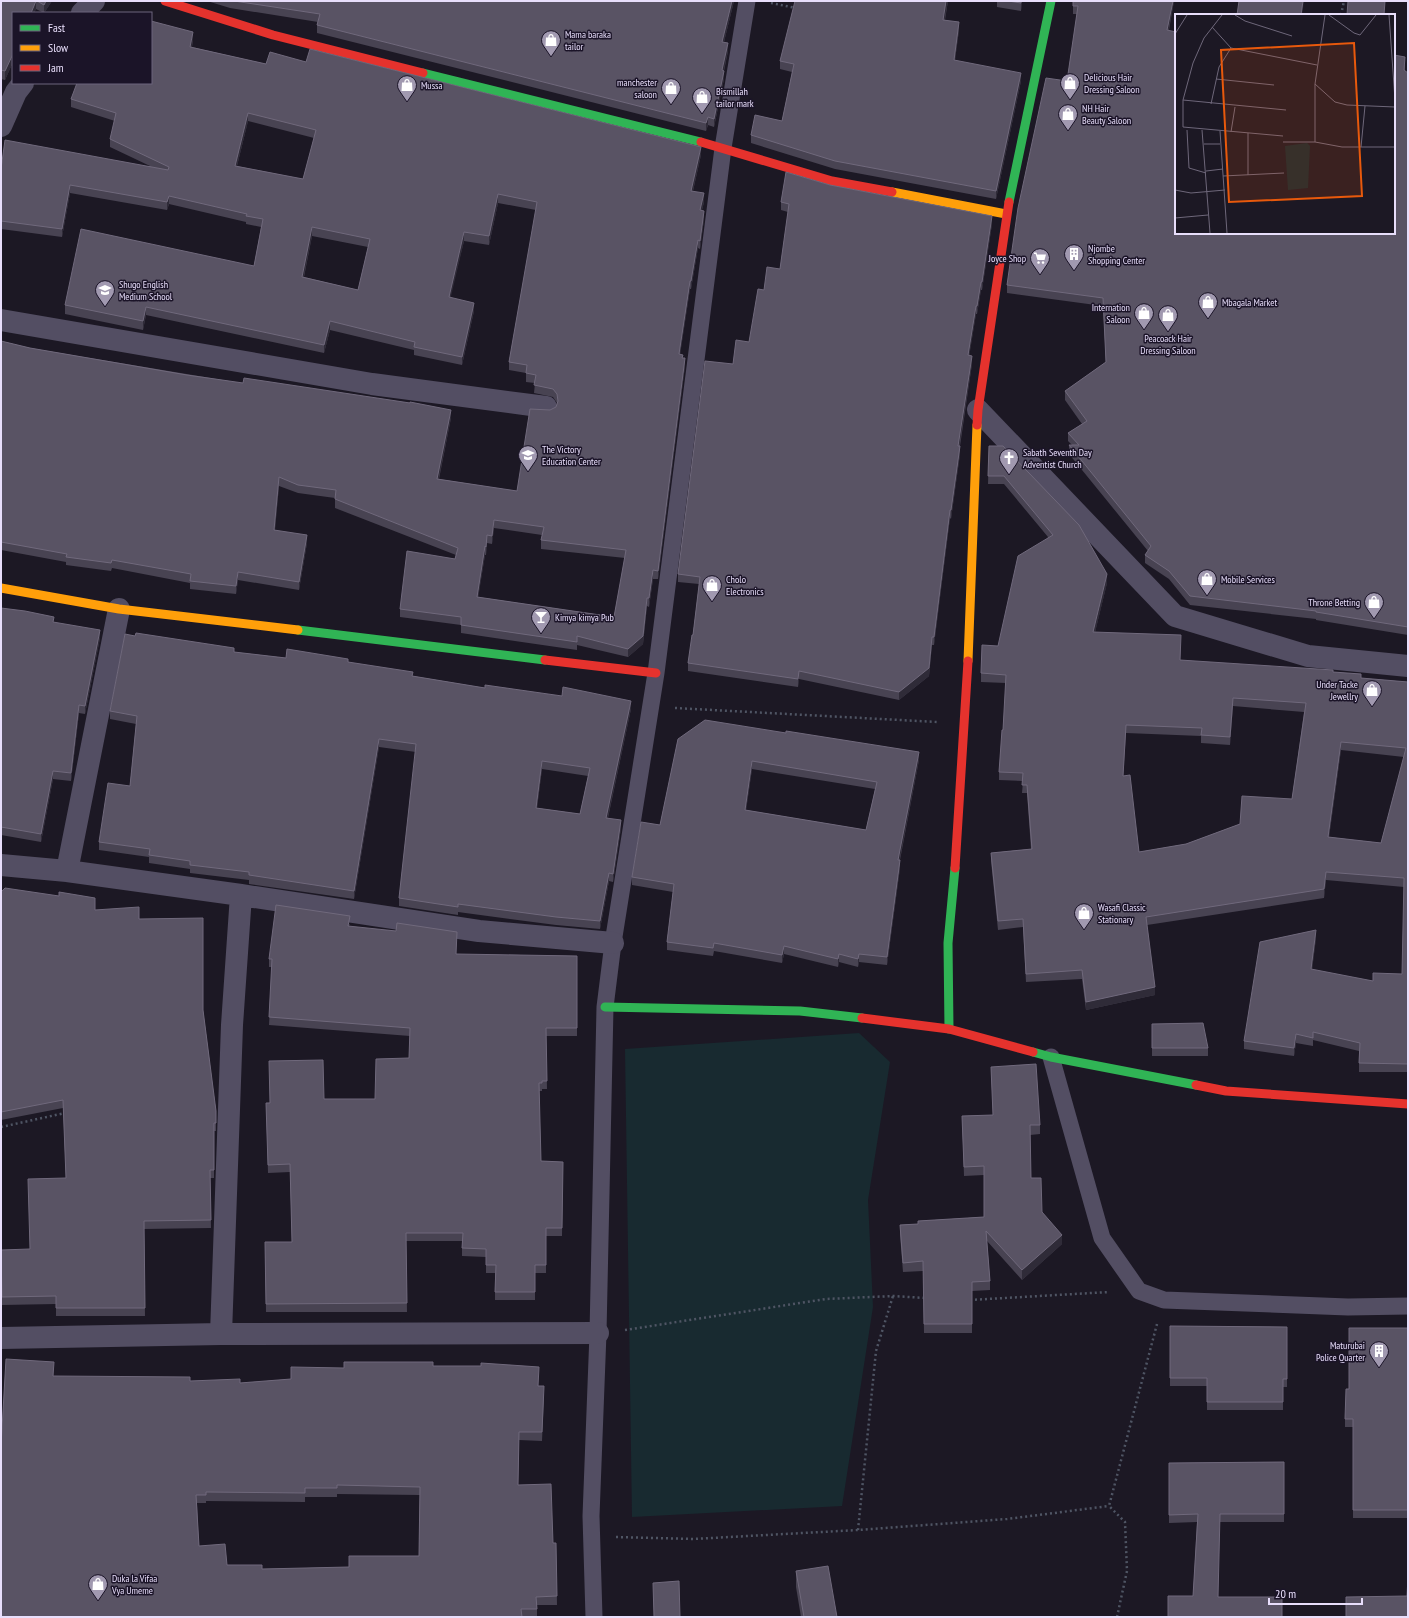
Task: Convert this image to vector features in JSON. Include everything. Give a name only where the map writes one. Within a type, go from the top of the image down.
[{"type":"street","points":[[83,12],[94,1]]},
{"type":"street","points":[[165,1],[273,35],[723,148],[832,181],[1006,214]]},
{"type":"street","points":[[949,1029],[948,943],[958,836],[968,664],[978,410],[1006,214],[1051,1]]},
{"type":"street","points":[[1,126],[16,92],[22,84]]},
{"type":"street","points":[[1,320],[372,384],[546,407]]},
{"type":"street","points":[[978,410],[1176,616],[1308,656],[1408,666]]},
{"type":"street","points":[[1,588],[119,609],[656,673]]},
{"type":"street","points":[[67,872],[119,609]]},
{"type":"street","points":[[1,864],[241,895],[479,931],[613,943]]},
{"type":"street","points":[[221,1334],[232,1025],[241,895]]},
{"type":"street","points":[[605,1008],[800,1011],[949,1029],[1051,1057],[1226,1091],[1408,1104]]},
{"type":"street","points":[[1,1338],[221,1334],[598,1333]]},
{"type":"lane","points":[[594,1617],[591,1516],[598,1333],[605,1008],[613,943],[649,706],[656,673],[723,148],[747,1]]},
{"type":"lane","points":[[1051,1057],[1102,1238],[1139,1291],[1164,1300],[1348,1307],[1408,1306]]},
{"type":"path","points":[[1341,14],[1344,1]]},
{"type":"path","points":[[766,2],[797,9]]},
{"type":"path","points":[[649,706],[964,724]]},
{"type":"path","points":[[1,1127],[55,1114],[70,1112]]},
{"type":"path","points":[[968,1300],[1139,1291]]},
{"type":"path","points":[[598,1333],[826,1300],[893,1296],[930,1298]]},
{"type":"path","points":[[858,1530],[876,1351],[893,1296]]},
{"type":"path","points":[[1109,1506],[1164,1300]]},
{"type":"path","points":[[591,1537],[693,1539],[858,1530],[1007,1519],[1109,1506]]},
{"type":"path","points":[[1109,1506],[1125,1522],[1127,1571],[1117,1617]]},
{"type":"shaded area","points":[[859,1033],[890,1062],[868,1200],[873,1307],[842,1506],[632,1517],[625,1049]]},
{"type":"building","points":[[1,1],[36,1],[31,12],[12,12],[12,56],[5,71],[1,70]]},
{"type":"building","points":[[37,1],[46,1],[44,5]]},
{"type":"building","points":[[234,1],[732,1],[722,42],[728,43],[714,119],[708,117],[706,123],[317,25],[320,14]]},
{"type":"building","points":[[795,1],[946,1],[943,20],[959,22],[954,60],[1021,73],[996,191],[835,161],[751,135],[755,115],[782,121],[794,64],[780,61]]},
{"type":"building","points":[[1008,1],[1021,1],[1021,3]]},
{"type":"building","name":"Mbagala Market","points":[[1073,1],[1173,1],[1167,30],[1175,32],[1175,234],[1395,234],[1395,55],[1405,57],[1404,70],[1408,73],[1408,627],[1316,611],[1190,596],[1169,571],[1145,555],[1151,546],[1069,445],[1079,445],[1068,433],[1087,421],[1065,391],[1106,362],[1103,298],[1007,285],[1018,208],[1046,78],[1067,81],[1078,6],[1073,6]]},
{"type":"building","points":[[1239,1],[1303,1],[1301,14],[1237,14]]},
{"type":"building","points":[[1348,1],[1385,1],[1384,14],[1347,14]]},
{"type":"building","points":[[152,21],[193,32],[190,47],[266,64],[270,52],[306,62],[310,49],[701,147],[691,191],[704,193],[700,210],[704,211],[700,241],[698,240],[690,281],[679,354],[683,355],[682,358],[685,358],[658,571],[653,570],[649,598],[647,598],[643,636],[628,649],[577,636],[577,642],[461,625],[461,617],[400,609],[407,551],[455,559],[458,548],[335,499],[336,490],[298,485],[279,477],[274,530],[307,535],[299,582],[238,572],[236,586],[190,581],[191,574],[112,560],[111,563],[66,557],[67,554],[1,542],[1,341],[30,348],[187,375],[243,383],[244,378],[410,402],[451,410],[437,479],[517,491],[530,409],[550,410],[556,407],[558,401],[557,394],[553,389],[534,385],[536,375],[526,373],[527,365],[509,362],[537,202],[498,194],[489,236],[464,232],[449,297],[474,303],[462,357],[414,347],[415,342],[330,321],[324,345],[146,307],[143,321],[65,305],[81,229],[254,266],[263,219],[169,196],[167,202],[70,185],[62,229],[1,221],[1,169],[5,140],[168,170],[169,167],[110,139],[116,113],[71,99],[77,84],[152,84]],"holes":[[[248,113],[316,130],[303,179],[235,166]],[[312,227],[370,239],[358,290],[302,277]],[[494,520],[544,527],[541,540],[626,550],[614,617],[477,597],[487,535],[492,536]]]},
{"type":"building","points":[[786,172],[830,185],[992,216],[982,282],[976,306],[968,355],[972,356],[958,446],[960,446],[950,510],[934,637],[932,637],[929,668],[899,692],[799,671],[798,679],[688,663],[700,577],[678,574],[705,361],[733,364],[736,340],[749,342],[758,289],[764,290],[767,267],[780,269],[789,204],[781,202]]},
{"type":"building","points":[[989,446],[1003,446],[1079,525],[1107,574],[1093,632],[1181,635],[1180,660],[1333,670],[1333,672],[1361,674],[1361,678],[1408,682],[1408,1064],[1359,1063],[1360,1043],[1313,1032],[1313,1038],[1296,1034],[1294,1048],[1244,1041],[1260,942],[1316,930],[1311,969],[1373,981],[1373,973],[1402,974],[1404,878],[1326,872],[1324,889],[1146,917],[1155,987],[1086,1002],[1082,970],[1026,974],[1023,919],[998,921],[991,853],[1032,849],[1027,785],[1022,785],[1023,773],[999,772],[1006,675],[981,673],[982,645],[998,646],[1018,556],[1053,535],[1004,476],[988,476]],"holes":[[[1233,698],[1306,703],[1292,799],[1242,796],[1240,824],[1186,844],[1139,852],[1130,775],[1123,776],[1126,725],[1202,728],[1201,735],[1230,737]],[[1341,742],[1406,748],[1381,843],[1328,837]]]},
{"type":"building","points":[[1,608],[54,617],[53,622],[100,630],[85,706],[79,705],[71,773],[53,771],[41,834],[1,827]]},
{"type":"building","points":[[136,633],[234,648],[234,652],[286,658],[287,649],[348,659],[348,662],[413,672],[412,676],[485,688],[485,685],[562,696],[563,687],[631,701],[606,818],[621,820],[613,874],[609,873],[600,921],[556,917],[458,904],[458,907],[399,898],[416,744],[379,739],[354,891],[249,875],[249,872],[190,865],[190,861],[149,855],[150,849],[99,842],[108,783],[130,786],[137,716],[110,711],[125,634],[135,636]],"holes":[[[542,761],[590,768],[580,814],[536,808]]]},
{"type":"building","points":[[705,720],[919,752],[898,860],[900,860],[887,957],[859,954],[858,959],[839,954],[838,959],[784,946],[782,955],[714,943],[713,948],[667,942],[674,884],[632,877],[641,822],[660,825],[678,739]],"holes":[[[752,761],[877,782],[866,830],[745,810]]]},
{"type":"building","points":[[5,888],[59,896],[59,892],[95,898],[95,910],[139,907],[139,919],[203,918],[203,1010],[216,1111],[216,1123],[214,1123],[214,1170],[210,1170],[211,1220],[144,1221],[145,1308],[56,1308],[56,1296],[2,1297],[1,1250],[30,1249],[28,1179],[66,1178],[63,1100],[1,1112],[1,892]]},
{"type":"building","points":[[276,905],[350,916],[348,926],[396,931],[397,923],[457,932],[456,954],[577,956],[577,1028],[546,1028],[547,1081],[542,1081],[542,1083],[539,1083],[541,1161],[563,1162],[562,1228],[546,1228],[546,1265],[535,1265],[535,1292],[495,1292],[496,1265],[486,1265],[486,1249],[462,1248],[463,1233],[406,1233],[407,1303],[266,1304],[265,1242],[292,1242],[290,1164],[268,1165],[266,1103],[270,1103],[269,1061],[323,1060],[324,1099],[375,1099],[376,1059],[409,1058],[410,1028],[269,1017],[272,959],[269,959]]},
{"type":"building","points":[[1203,1023],[1208,1048],[1152,1048],[1152,1024]]},
{"type":"building","points":[[1036,1064],[1040,1125],[1030,1125],[1031,1178],[1041,1178],[1042,1212],[1062,1235],[1022,1270],[986,1231],[990,1281],[972,1282],[972,1324],[924,1324],[923,1261],[903,1263],[900,1225],[918,1224],[918,1221],[984,1217],[984,1166],[964,1167],[962,1116],[993,1115],[991,1067]]},
{"type":"building","points":[[1170,1326],[1287,1327],[1287,1379],[1283,1379],[1283,1402],[1207,1402],[1207,1378],[1170,1378]]},
{"type":"building","points":[[1349,1328],[1408,1328],[1408,1510],[1353,1510],[1353,1419],[1345,1419],[1346,1389],[1349,1389]]},
{"type":"building","points":[[6,1359],[54,1362],[53,1376],[190,1377],[190,1381],[240,1379],[240,1383],[291,1379],[291,1367],[344,1368],[344,1362],[433,1362],[433,1366],[481,1366],[481,1363],[539,1367],[538,1386],[544,1386],[542,1432],[519,1432],[518,1485],[551,1484],[553,1543],[556,1543],[557,1596],[536,1597],[537,1609],[521,1609],[522,1617],[1,1617],[1,1446]],"holes":[[[337,1485],[420,1487],[419,1556],[349,1556],[349,1567],[262,1569],[262,1565],[227,1565],[225,1544],[199,1546],[196,1495],[206,1495],[206,1492],[305,1493],[305,1488],[337,1488]]]},
{"type":"building","points":[[1284,1462],[1284,1514],[1220,1514],[1218,1597],[1282,1597],[1282,1617],[1168,1617],[1168,1596],[1193,1596],[1198,1514],[1169,1515],[1169,1463]]},
{"type":"building","points":[[828,1566],[837,1617],[804,1617],[796,1571]]},
{"type":"building","points":[[1408,1577],[1408,1617],[1346,1617],[1346,1597],[1407,1596]]},
{"type":"building","points":[[679,1581],[680,1617],[654,1617],[653,1583]]},
{"type":"traffic: fast","points":[[1009,202],[1051,1]]},
{"type":"traffic: fast","points":[[423,73],[701,142]]},
{"type":"traffic: fast","points":[[298,630],[545,660]]},
{"type":"traffic: fast","points":[[949,1029],[948,943],[955,868]]},
{"type":"traffic: fast","points":[[605,1007],[800,1011],[862,1018]]},
{"type":"traffic: fast","points":[[1033,1052],[1051,1057],[1196,1085]]},
{"type":"traffic: slow","points":[[892,192],[1006,214]]},
{"type":"traffic: slow","points":[[968,661],[977,425]]},
{"type":"traffic: slow","points":[[1,588],[119,609],[298,630]]},
{"type":"traffic: jam","points":[[165,1],[273,35],[423,73]]},
{"type":"traffic: jam","points":[[701,142],[832,181],[892,192]]},
{"type":"traffic: jam","points":[[977,425],[1009,202]]},
{"type":"traffic: jam","points":[[545,660],[656,673]]},
{"type":"traffic: jam","points":[[955,868],[968,661]]},
{"type":"traffic: jam","points":[[862,1018],[949,1029],[1033,1052]]},
{"type":"traffic: jam","points":[[1196,1085],[1226,1091],[1408,1104]]},
{"type":"place","name":"Mama baraka tailor","points":[[551,57]]},
{"type":"place","name":"Delicious Hair Dressing Saloon","points":[[1070,100]]},
{"type":"place","name":"Mussa","points":[[407,102]]},
{"type":"place","name":"manchester saloon","points":[[671,105]]},
{"type":"place","name":"Bismillah tailor mark","points":[[702,114]]},
{"type":"place","name":"NH Hair Beauty Saloon","points":[[1068,131]]},
{"type":"place","name":"Njombe Shopping Center","points":[[1074,271]]},
{"type":"place","name":"Joyce Shop","points":[[1040,275]]},
{"type":"place","name":"Shugo English Medium School","points":[[105,307]]},
{"type":"place","name":"Mbagala Market","points":[[1208,319]]},
{"type":"place","name":"Internation Saloon","points":[[1144,330]]},
{"type":"place","name":"Peacoack Hair Dressing Saloon","points":[[1168,332]]},
{"type":"place","name":"The Victory Education Center","points":[[528,472]]},
{"type":"place","name":"Sabath Seventh Day Adventist Church","points":[[1009,475]]},
{"type":"place","name":"Mobile Services","points":[[1207,596]]},
{"type":"place","name":"Cholo Electronics","points":[[712,602]]},
{"type":"place","name":"Throne Betting","points":[[1374,619]]},
{"type":"place","name":"Kimya kimya Pub","points":[[541,634]]},
{"type":"place","name":"Under Tacke Jewellry","points":[[1372,707]]},
{"type":"place","name":"Wasafi Classic Stationary","points":[[1084,930]]},
{"type":"place","name":"Maturubai Police Quarter","points":[[1379,1368]]},
{"type":"place","name":"Duka la Vifaa Vya Umeme","points":[[98,1601]]}]
